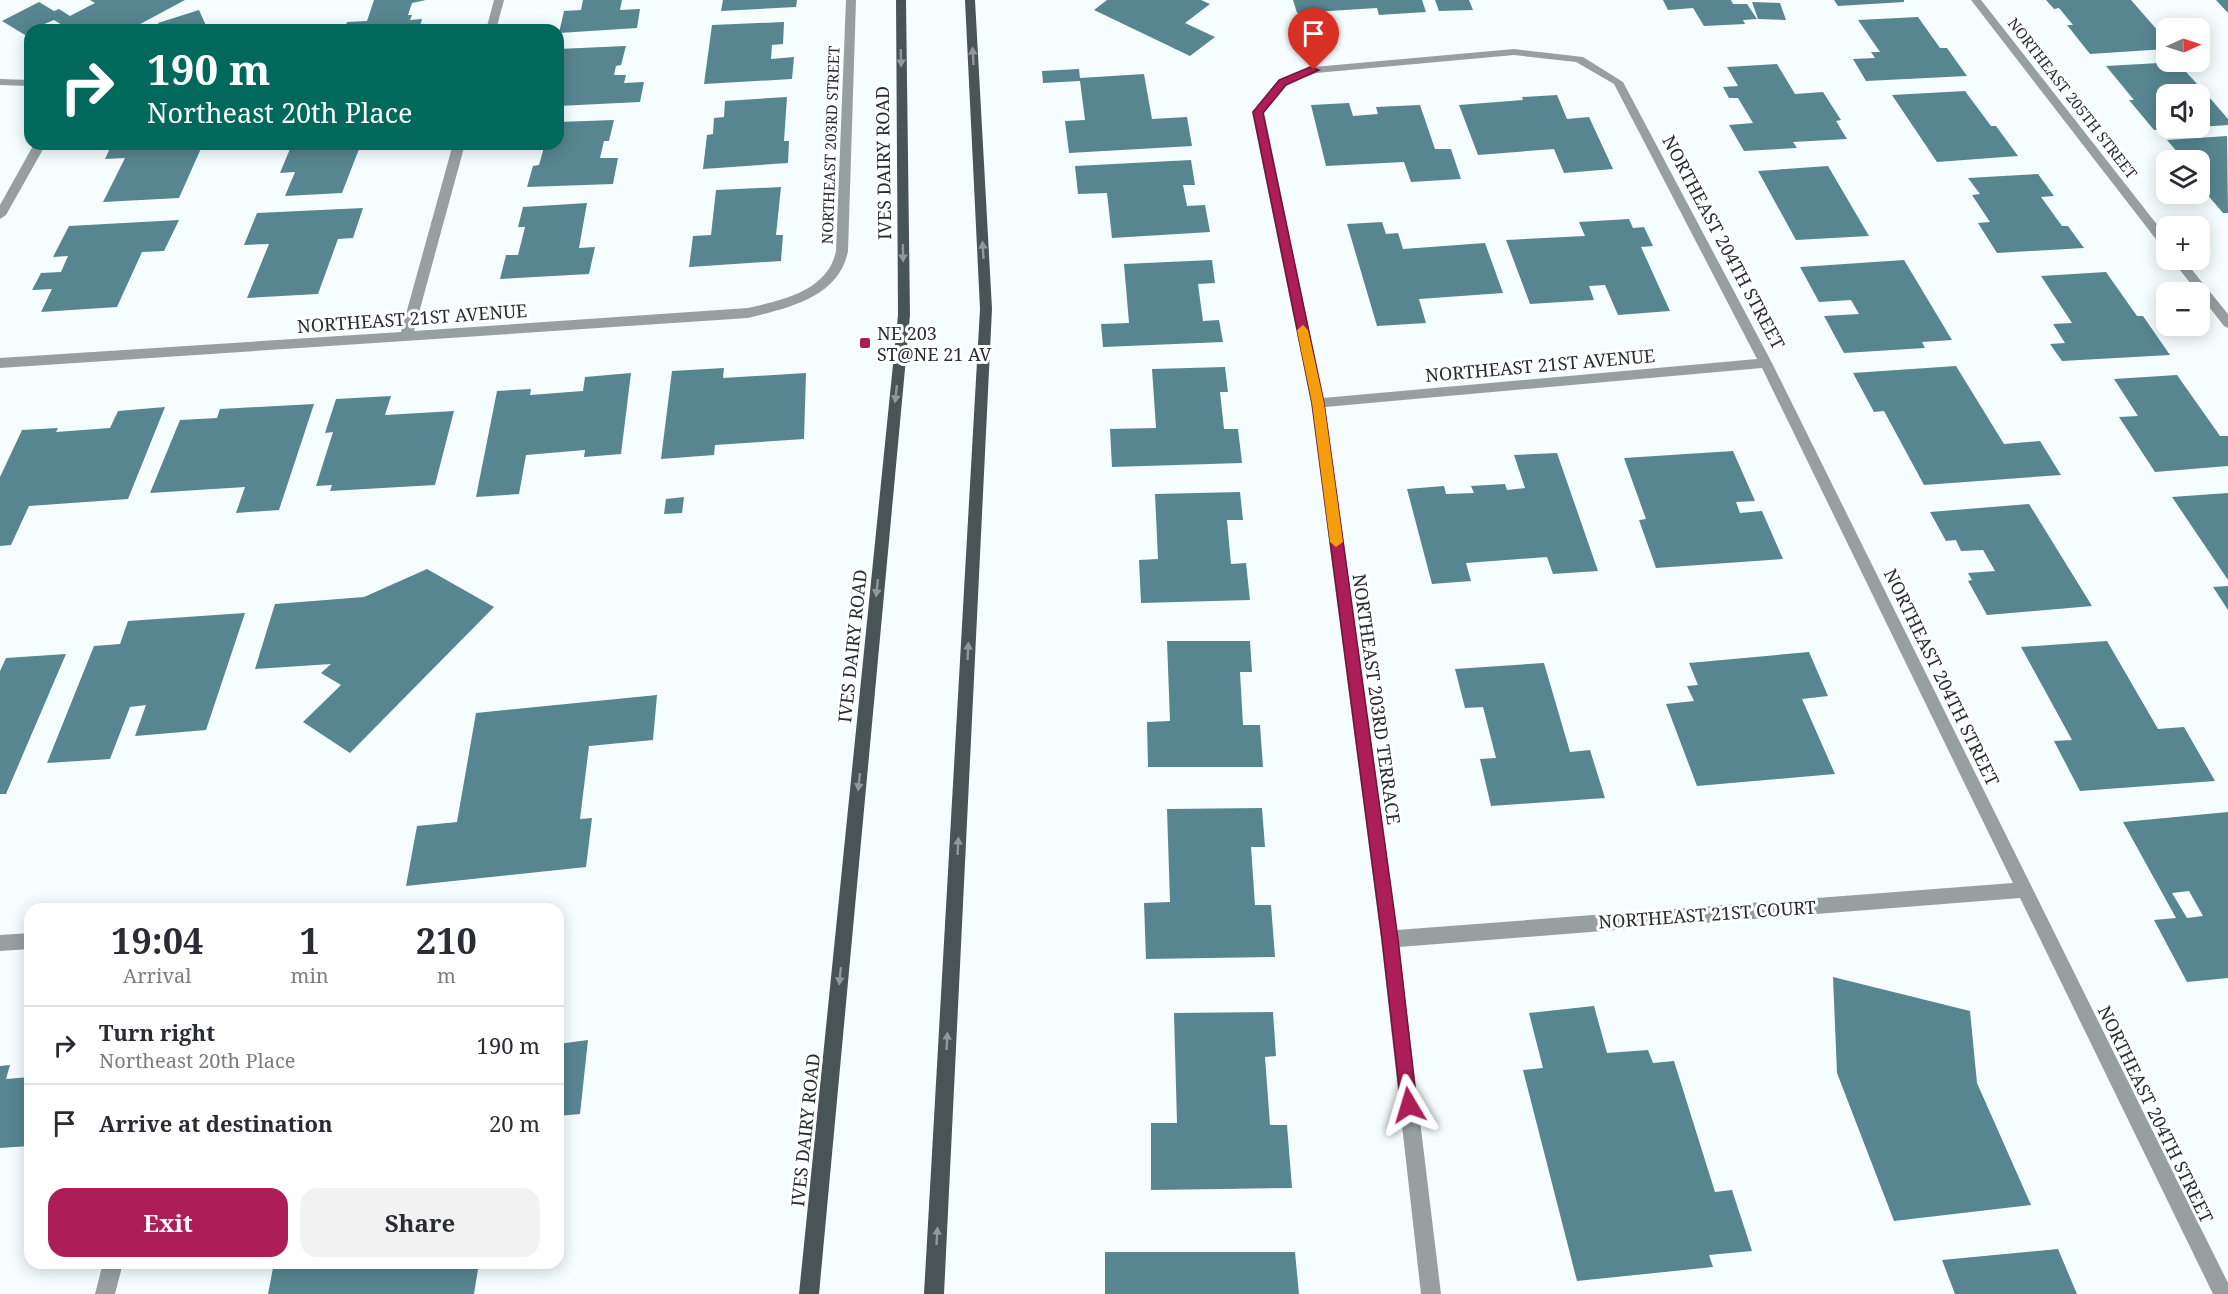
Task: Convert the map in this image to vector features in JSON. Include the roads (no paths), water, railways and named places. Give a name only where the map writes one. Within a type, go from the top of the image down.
[{"type":"main road","name":"IVES DAIRY ROAD","points":[[809,1294],[904,315],[901,0]]},
{"type":"main road","points":[[934,1294],[986,309],[970,0]]},
{"type":"street","points":[[493,24],[499,0]]},
{"type":"street","name":"NORTHEAST 203RD STREET","points":[[821,286],[839,262],[844,230],[851,0]]},
{"type":"street","name":"NORTHEAST 205TH STREET","points":[[1976,0],[2156,231]]},
{"type":"street","name":"NORTHEAST 203RD TERRACE","points":[[1431,1294],[1390,939],[1318,403],[1258,112],[1282,82],[1314,70],[1503,53],[1579,59],[1618,82]]},
{"type":"street","points":[[0,82],[24,83]]},
{"type":"street","name":"NORTHEAST 204TH STREET","points":[[1618,82],[1766,363],[2223,1294]]},
{"type":"street","points":[[0,215],[37,150]]},
{"type":"street","points":[[406,337],[457,150]]},
{"type":"street","points":[[2186,270],[2228,323]]},
{"type":"street","name":"NORTHEAST 21ST AVENUE","points":[[0,363],[748,313],[800,299],[821,286]]},
{"type":"street","name":"NORTHEAST 21ST AVENUE","points":[[1318,403],[1766,363]]},
{"type":"street","name":"NORTHEAST 21ST COURT","points":[[1390,939],[2024,890]]},
{"type":"street","points":[[0,943],[24,941]]},
{"type":"street","points":[[105,1294],[111,1269]]},
{"type":"place","name":"NE 203 ST@NE 21 AV","points":[[865,343]]}]
